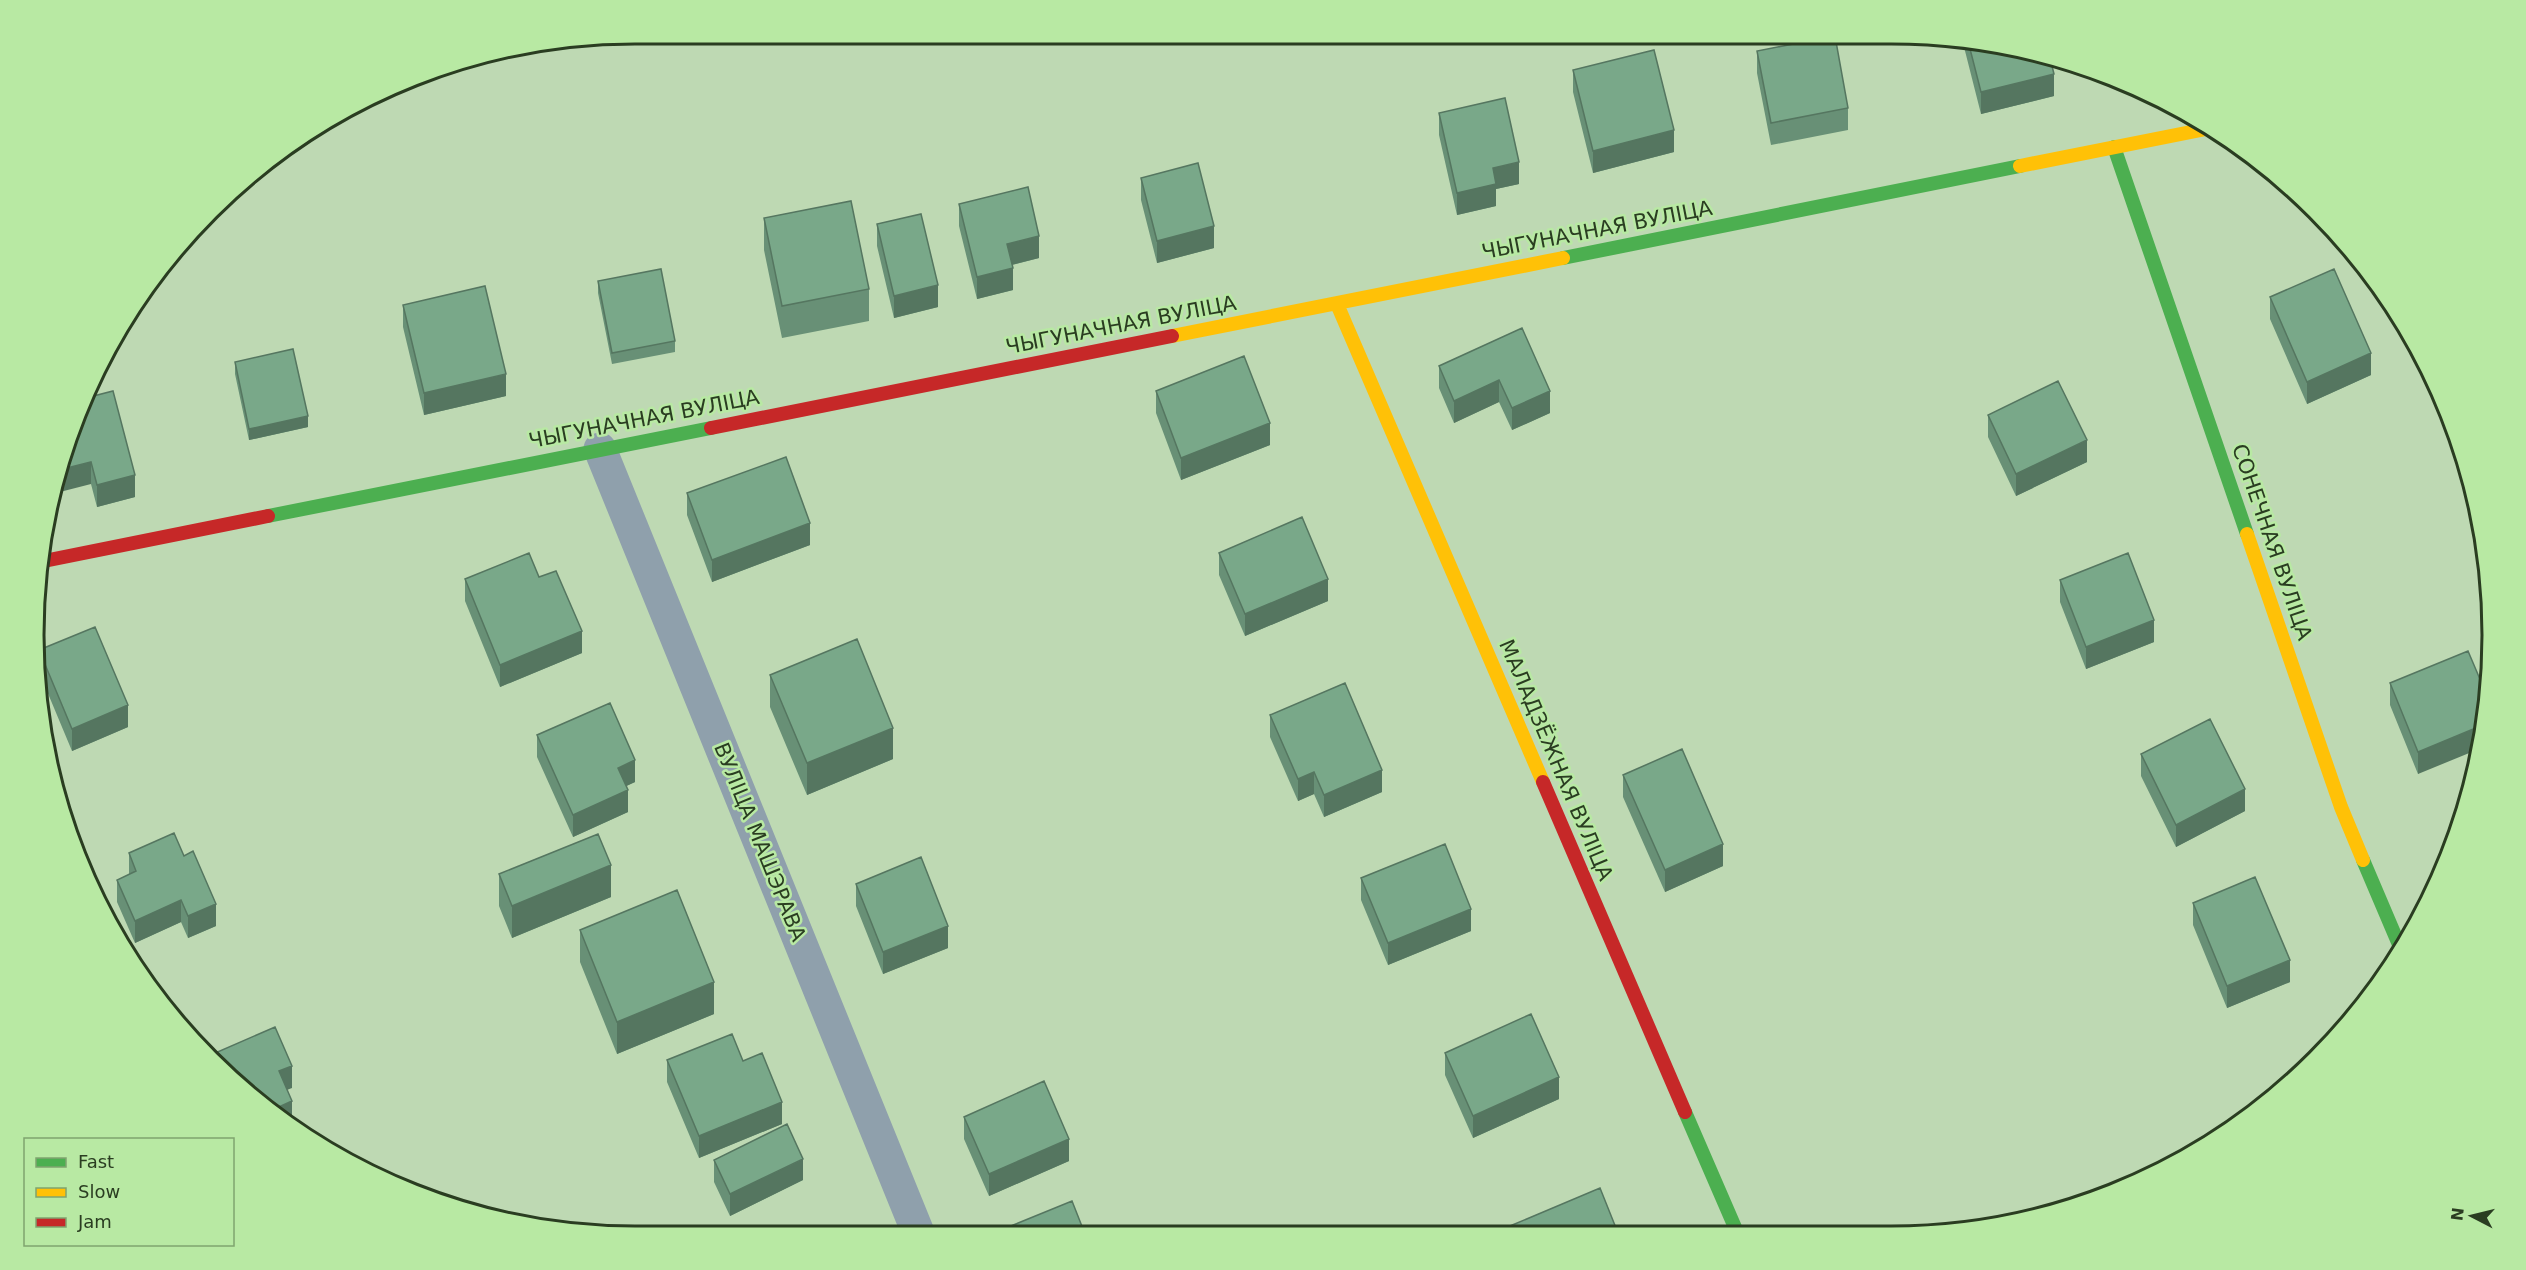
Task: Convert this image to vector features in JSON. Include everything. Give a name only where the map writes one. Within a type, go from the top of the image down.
[{"type":"street","name":"ЧЫГУНАЧНАЯ ВУЛІЦА","points":[[49,560],[2199,130]]},
{"type":"street","name":"СОНЕЧНАЯ ВУЛІЦА","points":[[2114,147],[2341,807],[2397,940]]},
{"type":"street","name":"МАЛАДЗЁЖНАЯ ВУЛІЦА","points":[[1337,304],[1734,1226]]},
{"type":"street","name":"ВУЛІЦА МАШЭРАВА","points":[[600,449],[915,1226]]},
{"type":"building","points":[[1793,44],[1836,44],[1848,108],[1771,123],[1757,51]]},
{"type":"building","points":[[1970,49],[2052,66],[2054,74],[1981,92]]},
{"type":"building","points":[[1654,50],[1674,130],[1593,151],[1573,70]]},
{"type":"building","points":[[1505,98],[1519,162],[1493,168],[1496,184],[1457,193],[1439,113]]},
{"type":"building","points":[[1198,163],[1214,226],[1157,241],[1141,178]]},
{"type":"building","points":[[1028,187],[1039,236],[1007,244],[1013,268],[977,277],[959,204]]},
{"type":"building","points":[[851,201],[869,289],[782,306],[764,218]]},
{"type":"building","points":[[921,214],[938,285],[894,296],[877,224]]},
{"type":"building","points":[[661,269],[675,341],[612,353],[598,281]]},
{"type":"building","points":[[2334,269],[2371,353],[2307,382],[2270,297]]},
{"type":"building","points":[[485,286],[506,374],[424,393],[403,305]]},
{"type":"building","points":[[1522,328],[1550,391],[1512,408],[1499,380],[1454,401],[1439,366]]},
{"type":"building","points":[[293,349],[308,416],[249,429],[235,362]]},
{"type":"building","points":[[1244,356],[1270,423],[1181,458],[1156,391]]},
{"type":"building","points":[[2058,381],[2087,440],[2016,474],[1988,415]]},
{"type":"building","points":[[113,391],[135,475],[97,485],[91,462],[68,468],[95,396]]},
{"type":"building","points":[[786,457],[810,523],[712,560],[687,493]]},
{"type":"building","points":[[1302,517],[1328,579],[1245,614],[1219,553]]},
{"type":"building","points":[[529,553],[539,577],[556,571],[582,631],[500,665],[465,579]]},
{"type":"building","points":[[2128,553],[2154,620],[2086,647],[2060,580]]},
{"type":"building","points":[[95,627],[128,705],[72,729],[45,664],[44,648]]},
{"type":"building","points":[[857,639],[893,728],[807,763],[770,675]]},
{"type":"building","points":[[2468,651],[2480,680],[2474,729],[2418,752],[2390,683]]},
{"type":"building","points":[[1345,683],[1382,770],[1324,795],[1314,772],[1298,779],[1270,715]]},
{"type":"building","points":[[610,703],[635,760],[618,768],[628,790],[573,815],[537,735]]},
{"type":"building","points":[[2210,719],[2245,789],[2176,825],[2141,754]]},
{"type":"building","points":[[1682,749],[1723,844],[1665,870],[1623,775]]},
{"type":"building","points":[[174,833],[184,856],[193,851],[216,904],[188,916],[181,900],[135,921],[117,880],[136,871],[129,853]]},
{"type":"building","points":[[598,834],[611,865],[512,906],[499,874]]},
{"type":"building","points":[[1445,844],[1471,909],[1388,943],[1361,878]]},
{"type":"building","points":[[921,857],[948,926],[883,952],[856,884]]},
{"type":"building","points":[[2255,877],[2290,960],[2227,986],[2193,903]]},
{"type":"building","points":[[677,890],[714,982],[617,1022],[580,930]]},
{"type":"building","points":[[1531,1014],[1559,1077],[1473,1116],[1445,1053]]},
{"type":"building","points":[[275,1027],[292,1066],[279,1071],[292,1101],[279,1107],[245,1080],[216,1052]]},
{"type":"building","points":[[732,1034],[743,1061],[762,1053],[782,1102],[699,1136],[667,1060]]},
{"type":"building","points":[[1044,1081],[1069,1139],[989,1174],[964,1117]]},
{"type":"building","points":[[787,1124],[803,1159],[730,1194],[714,1160]]},
{"type":"building","points":[[1600,1188],[1615,1226],[1510,1226]]},
{"type":"building","points":[[1072,1201],[1082,1226],[1011,1226]]},
{"type":"traffic: fast","points":[[2114,147],[2247,534]]},
{"type":"traffic: fast","points":[[1563,258],[2020,166]]},
{"type":"traffic: fast","points":[[268,516],[711,428]]},
{"type":"traffic: fast","points":[[2363,860],[2397,941]]},
{"type":"traffic: fast","points":[[1685,1112],[1734,1226]]},
{"type":"traffic: slow","points":[[2020,166],[2199,130]]},
{"type":"traffic: slow","points":[[1172,336],[1563,258]]},
{"type":"traffic: slow","points":[[1337,304],[1543,782]]},
{"type":"traffic: slow","points":[[2247,534],[2341,807],[2363,860]]},
{"type":"traffic: jam","points":[[711,428],[1172,336]]},
{"type":"traffic: jam","points":[[49,560],[268,516]]},
{"type":"traffic: jam","points":[[1543,782],[1685,1112]]}]
